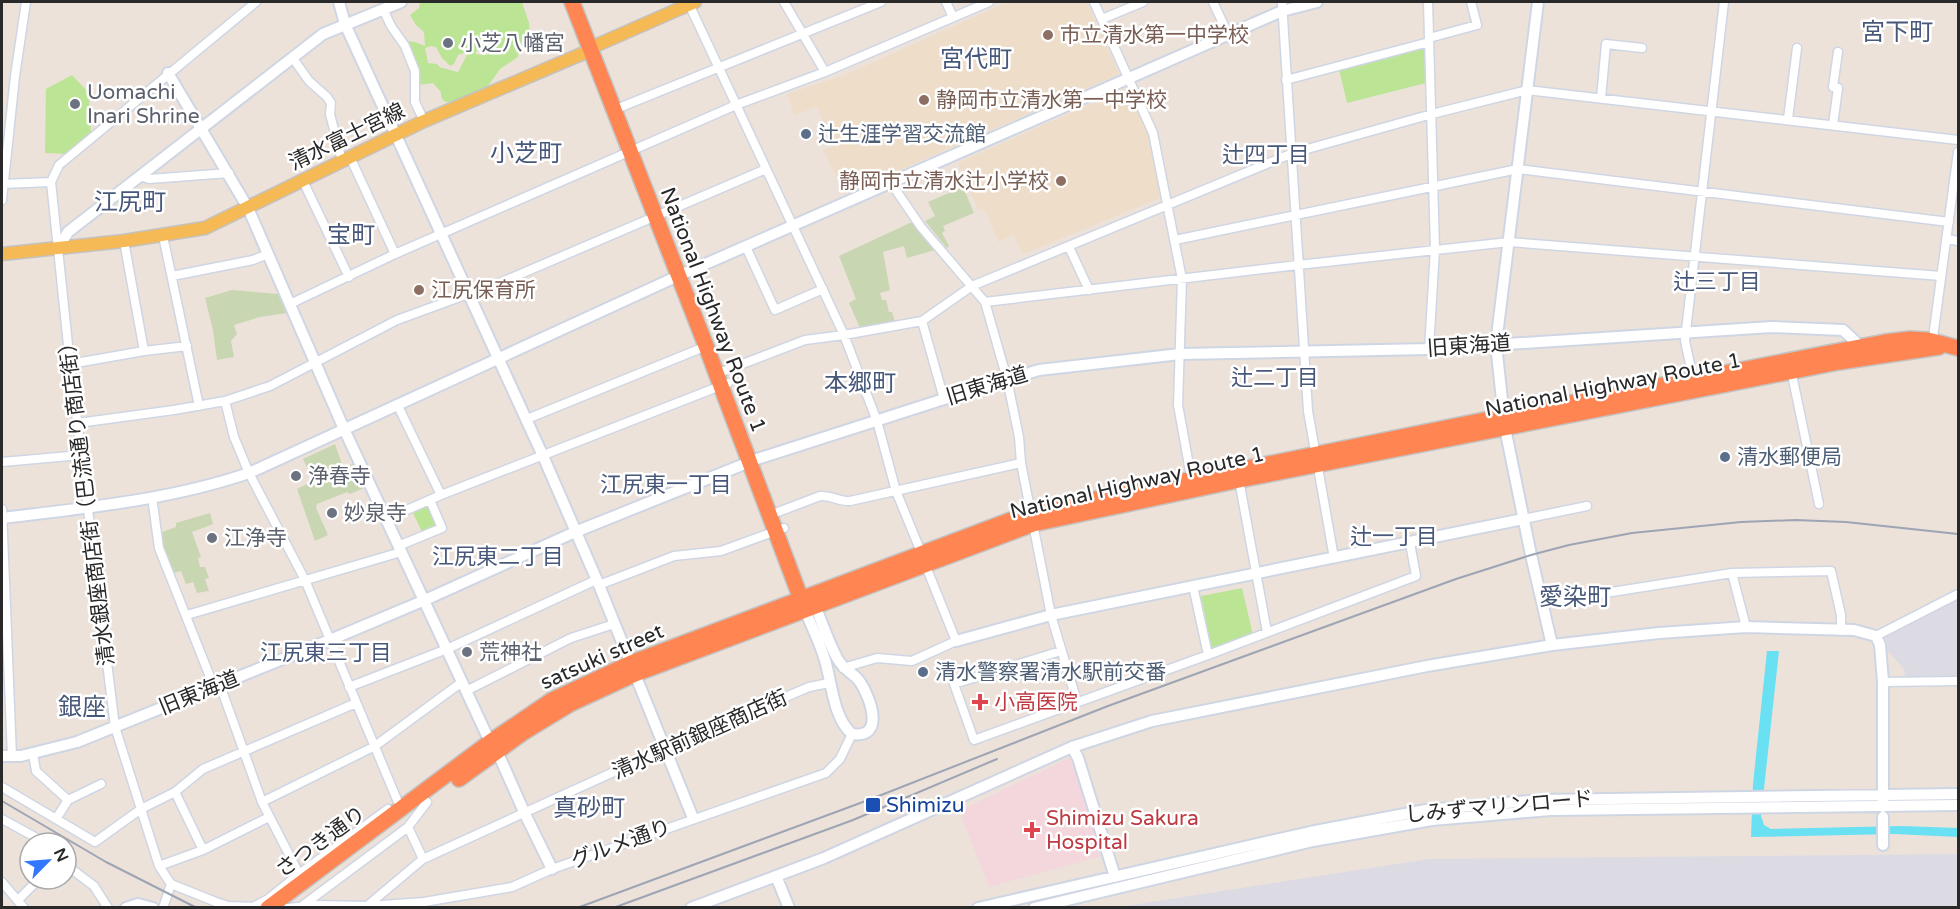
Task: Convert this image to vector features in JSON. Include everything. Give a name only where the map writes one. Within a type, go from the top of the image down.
[{"type":"highway","name":"National Highway Route 1","points":[[572,2],[621,107],[634,150]]},
{"type":"highway","name":"National Highway Route 1","points":[[580,2],[594,48],[808,602],[1033,518],[1316,459],[1790,366],[1863,346],[1901,339],[1955,347]]},
{"type":"highway","name":"National Highway Route 1","points":[[1790,366],[1911,351],[1933,345]]},
{"type":"highway","name":"National Highway Route 1","points":[[1193,484],[1239,480],[1316,459]]},
{"type":"highway","name":"National Highway Route 1","points":[[753,461],[778,512],[780,530]]},
{"type":"highway","name":"satsuki street","points":[[402,814],[494,747],[633,669],[808,602]]},
{"type":"highway","name":"さつき通り","points":[[267,908],[402,814]]},
{"type":"highway","name":"さつき通り","points":[[283,908],[402,814]]},
{"type":"main road","name":"清水富士宮線","points":[[2,254],[164,236],[205,228],[424,121],[594,48],[690,2]]},
{"type":"street","points":[[2,200],[2,184],[26,2]]},
{"type":"street","points":[[2,184],[51,182],[59,165],[256,2]]},
{"type":"street","points":[[339,2],[345,24],[395,135],[527,419],[598,583],[693,818]]},
{"type":"street","points":[[58,249],[68,232],[323,34],[401,2]]},
{"type":"street","points":[[690,2],[844,335],[878,422],[896,490],[956,641]]},
{"type":"street","points":[[784,2],[825,72]]},
{"type":"street","points":[[621,107],[881,2]]},
{"type":"street","points":[[946,2],[953,17]]},
{"type":"street","points":[[290,304],[395,254],[736,105],[825,72],[989,2]]},
{"type":"street","points":[[1094,2],[1153,133],[1175,240],[1182,279],[1178,405],[1193,484]]},
{"type":"street","points":[[1102,19],[1143,2]]},
{"type":"street","points":[[1213,2],[1228,34]]},
{"type":"street","points":[[2,518],[152,497],[222,482],[249,472],[682,274],[1228,34],[1282,6],[1317,2]]},
{"type":"street","points":[[1428,2],[1435,249],[1428,349]]},
{"type":"street","points":[[1286,80],[1477,25],[1471,2]]},
{"type":"street","points":[[1538,2],[1496,344],[1505,422],[1523,519],[1552,645]]},
{"type":"street","points":[[1694,385],[1686,331],[1724,2]]},
{"type":"street","points":[[1282,6],[1308,411],[1334,558]]},
{"type":"street","points":[[383,9],[391,26],[405,46],[415,70],[415,102],[424,121]]},
{"type":"street","points":[[1601,98],[1606,44],[1642,48]]},
{"type":"street","points":[[1788,119],[1797,48]]},
{"type":"street","points":[[1833,125],[1838,88],[1833,87],[1838,52]]},
{"type":"street","points":[[292,57],[309,81],[331,103],[330,114],[338,155],[346,159],[395,254]]},
{"type":"street","points":[[168,73],[248,208],[344,429],[552,869]]},
{"type":"street","points":[[386,519],[724,380],[805,340],[922,321],[972,286],[1069,248],[1293,153],[1527,90],[1959,140]]},
{"type":"street","points":[[1933,345],[1959,152]]},
{"type":"street","points":[[78,423],[200,406],[225,401],[270,386],[397,320],[469,295],[766,168]]},
{"type":"street","points":[[1175,240],[1518,169],[1949,222]]},
{"type":"street","points":[[141,176],[149,179],[229,173]]},
{"type":"street","points":[[303,181],[349,277]]},
{"type":"street","name":"清水銀座商店街（巴流通り商店街）","points":[[51,182],[70,364],[115,727],[159,866],[171,884]]},
{"type":"street","points":[[891,183],[921,227],[985,302],[1007,379],[1051,615],[1077,702]]},
{"type":"street","points":[[164,236],[200,406]]},
{"type":"street","points":[[1947,239],[1959,241]]},
{"type":"street","points":[[124,241],[144,351]]},
{"type":"street","points":[[985,302],[1509,242],[1941,276]]},
{"type":"street","points":[[746,247],[775,310],[824,289]]},
{"type":"street","points":[[1069,248],[1089,290]]},
{"type":"street","points":[[172,276],[253,260],[268,254]]},
{"type":"street","points":[[922,321],[944,399]]},
{"type":"street","name":"旧東海道","points":[[7,757],[33,754],[77,742],[115,727],[425,600],[575,532],[753,461],[1007,379],[1056,368],[1180,354],[1428,349],[1772,327],[1833,329],[1847,333],[1863,346],[1876,349],[1905,346],[1911,351]]},
{"type":"street","points":[[527,419],[709,345]]},
{"type":"street","points":[[70,364],[187,346]]},
{"type":"street","points":[[1790,366],[1819,504]]},
{"type":"street","points":[[225,401],[234,437],[249,472],[304,580],[423,859]]},
{"type":"street","points":[[397,404],[441,495]]},
{"type":"street","points":[[2,462],[81,455]]},
{"type":"street","points":[[778,512],[820,496],[825,495],[845,501],[1021,463]]},
{"type":"street","points":[[1239,480],[1268,632]]},
{"type":"street","points":[[152,497],[159,548],[217,686],[262,802],[299,874]]},
{"type":"street","points":[[187,615],[400,549],[442,528],[430,500]]},
{"type":"street","points":[[843,668],[877,658],[912,661],[956,641],[1051,615],[1587,506]]},
{"type":"street","points":[[2,509],[7,757]]},
{"type":"street","points":[[349,687],[447,649],[598,583],[675,556],[721,551],[780,530]]},
{"type":"street","points":[[1061,651],[954,684],[974,740],[1209,655],[1416,576],[1410,543]]},
{"type":"street","points":[[1542,603],[1732,573],[1831,571],[1841,615],[1841,631]]},
{"type":"street","points":[[1732,573],[1746,627]]},
{"type":"street","points":[[1193,586],[1209,655]]},
{"type":"street","points":[[691,908],[824,858],[1072,747],[1152,721],[1427,666],[1552,645],[1659,633],[1746,627],[1854,630],[1876,636],[1959,594]]},
{"type":"street","points":[[808,602],[837,659],[843,668],[859,680],[873,718],[869,731],[852,734],[844,726],[829,683],[827,668],[808,602]]},
{"type":"street","points":[[262,802],[375,746],[464,686],[571,639],[614,624]]},
{"type":"street","points":[[1876,636],[1880,645],[1882,682],[1883,845]]},
{"type":"street","points":[[1882,682],[1959,681]]},
{"type":"street","name":"清水駅前銀座商店街","points":[[367,906],[423,859],[664,749],[809,687],[829,683]]},
{"type":"street","points":[[2,787],[94,842],[141,809],[175,792],[203,769],[356,703]]},
{"type":"street","name":"グルメ通り","points":[[367,906],[424,902],[512,887],[552,869],[826,773],[840,759],[852,734]]},
{"type":"street","points":[[1072,747],[1078,758],[1115,877]]},
{"type":"street","points":[[33,754],[36,771],[68,800]]},
{"type":"street","points":[[56,819],[68,800],[101,784]]},
{"type":"street","points":[[175,792],[203,850]]},
{"type":"street","name":"しみずマリンロード","points":[[978,908],[1310,832],[1426,810],[1540,800],[1959,794]]},
{"type":"street","name":"しみずマリンロード","points":[[1034,908],[1313,841],[1432,819],[1551,810],[1769,808],[1883,812],[1959,805]]},
{"type":"street","points":[[253,907],[268,899],[299,874],[402,814]]},
{"type":"street","points":[[302,906],[402,814]]},
{"type":"street","points":[[159,866],[203,850],[269,817]]},
{"type":"street","points":[[2,819],[24,831]]},
{"type":"street","points":[[78,874],[94,885],[108,908]]},
{"type":"street","points":[[776,876],[789,908]]},
{"type":"street","points":[[2,882],[24,908]]},
{"type":"street","points":[[163,908],[171,884],[228,906],[259,908]]},
{"type":"street","points":[[18,900],[27,891]]},
{"type":"street","points":[[126,908],[138,904],[153,908]]},
{"type":"street","points":[[288,908],[317,905],[367,906]]},
{"type":"shaded area","name":"静岡市立清水第一中学校","points":[[1007,2],[1087,2],[1119,74],[845,194],[823,150],[834,146],[817,107],[794,115],[787,94],[845,75]]},
{"type":"shaded area","name":"静岡市立清水辻小学校","points":[[1127,88],[1150,137],[1160,198],[1023,254],[1013,235],[998,242],[985,210],[978,210],[958,163]]},
{"type":"shaded area","points":[[1958,596],[1958,676],[1905,677],[1904,669],[1887,650],[1886,635]]},
{"type":"shaded area","name":"Shimizu Sakura Hospital","points":[[1069,758],[1074,762],[1102,850],[1099,857],[989,887],[959,811]]},
{"type":"shaded area","points":[[1958,854],[1958,907],[1119,907],[1429,859]]},
{"type":"green space","points":[[420,2],[522,2],[529,23],[530,37],[520,43],[518,57],[500,69],[486,89],[451,102],[445,102],[441,97],[441,92],[433,83],[418,85],[407,47],[407,41],[425,46],[424,32],[410,15],[419,8]],"holes":[[[487,41],[494,50],[486,55],[475,54],[483,42]],[[436,47],[450,66],[454,64],[458,55],[464,53],[467,55],[458,72],[428,63],[425,48]]]},
{"type":"green space","points":[[1425,46],[1426,83],[1347,103],[1339,69]]},
{"type":"green space","points":[[72,75],[89,93],[91,132],[65,154],[45,153],[46,89]]},
{"type":"green space","points":[[963,187],[974,213],[943,226],[945,231],[942,233],[949,246],[947,248],[925,221],[935,216],[928,202]]},
{"type":"green space","points":[[912,222],[935,250],[907,258],[904,246],[883,252],[890,290],[880,293],[882,300],[886,300],[895,322],[860,328],[849,303],[856,299],[839,256]]},
{"type":"green space","points":[[232,290],[278,294],[287,313],[260,317],[234,325],[237,334],[231,341],[234,357],[217,360],[205,298]]},
{"type":"green space","points":[[335,444],[343,467],[353,464],[364,488],[317,504],[316,508],[328,535],[315,541],[297,489],[309,483],[308,480],[312,478],[303,459]]},
{"type":"green space","points":[[429,505],[439,527],[423,534],[413,513]]},
{"type":"green space","points":[[210,513],[213,524],[192,532],[201,557],[198,558],[200,567],[205,567],[209,578],[205,579],[209,591],[197,593],[193,582],[186,584],[181,571],[173,573],[163,549],[160,533],[176,527],[176,523]]},
{"type":"green space","points":[[1242,588],[1253,635],[1215,650],[1211,646],[1201,596]]},
{"type":"water","points":[[1767,651],[1779,651],[1761,816],[1764,825],[1771,829],[1902,826],[1958,828],[1958,837],[1894,834],[1751,837],[1753,784]]},
{"type":"railway","points":[[577,908],[871,799],[1108,706],[1456,579],[1531,555],[1632,533],[1741,522],[1795,520],[1846,522],[1958,534]]},
{"type":"railway","points":[[613,908],[853,820],[997,759]]},
{"type":"railway","points":[[2,801],[106,862],[197,908]]},
{"type":"place","name":"市立清水第一中学校","points":[[1048,35]]},
{"type":"place","name":"小芝八幡宮","points":[[448,43]]},
{"type":"place","name":"静岡市立清水第一中学校","points":[[924,100]]},
{"type":"place","name":"Uomachi Inari Shrine","points":[[75,104]]},
{"type":"place","name":"辻生涯学習交流館","points":[[806,134]]},
{"type":"place","name":"静岡市立清水辻小学校","points":[[1061,181]]},
{"type":"place","name":"江尻保育所","points":[[419,290]]},
{"type":"place","name":"清水郵便局","points":[[1725,457]]},
{"type":"place","name":"浄春寺","points":[[296,476]]},
{"type":"place","name":"妙泉寺","points":[[332,513]]},
{"type":"place","name":"江浄寺","points":[[212,538]]},
{"type":"place","name":"荒神社","points":[[467,652]]},
{"type":"place","name":"清水警察署清水駅前交番","points":[[923,672]]},
{"type":"place","name":"小高医院","points":[[980,702]]},
{"type":"place","name":"Shimizu","points":[[873,805]]},
{"type":"place","name":"Shimizu Sakura Hospital","points":[[1032,830]]},
{"type":"district","name":"宮下町","points":[[1897,32]]},
{"type":"district","name":"宮代町","points":[[976,59]]},
{"type":"district","name":"小芝町","points":[[526,153]]},
{"type":"district","name":"辻四丁目","points":[[1266,155]]},
{"type":"district","name":"江尻町","points":[[130,202]]},
{"type":"district","name":"宝町","points":[[351,235]]},
{"type":"district","name":"辻三丁目","points":[[1717,282]]},
{"type":"district","name":"辻二丁目","points":[[1275,378]]},
{"type":"district","name":"本郷町","points":[[860,383]]},
{"type":"district","name":"江尻東一丁目","points":[[666,485]]},
{"type":"district","name":"辻一丁目","points":[[1394,537]]},
{"type":"district","name":"江尻東二丁目","points":[[498,557]]},
{"type":"district","name":"愛染町","points":[[1575,597]]},
{"type":"district","name":"江尻東三丁目","points":[[326,653]]},
{"type":"district","name":"銀座","points":[[82,707]]},
{"type":"district","name":"真砂町","points":[[589,808]]}]
